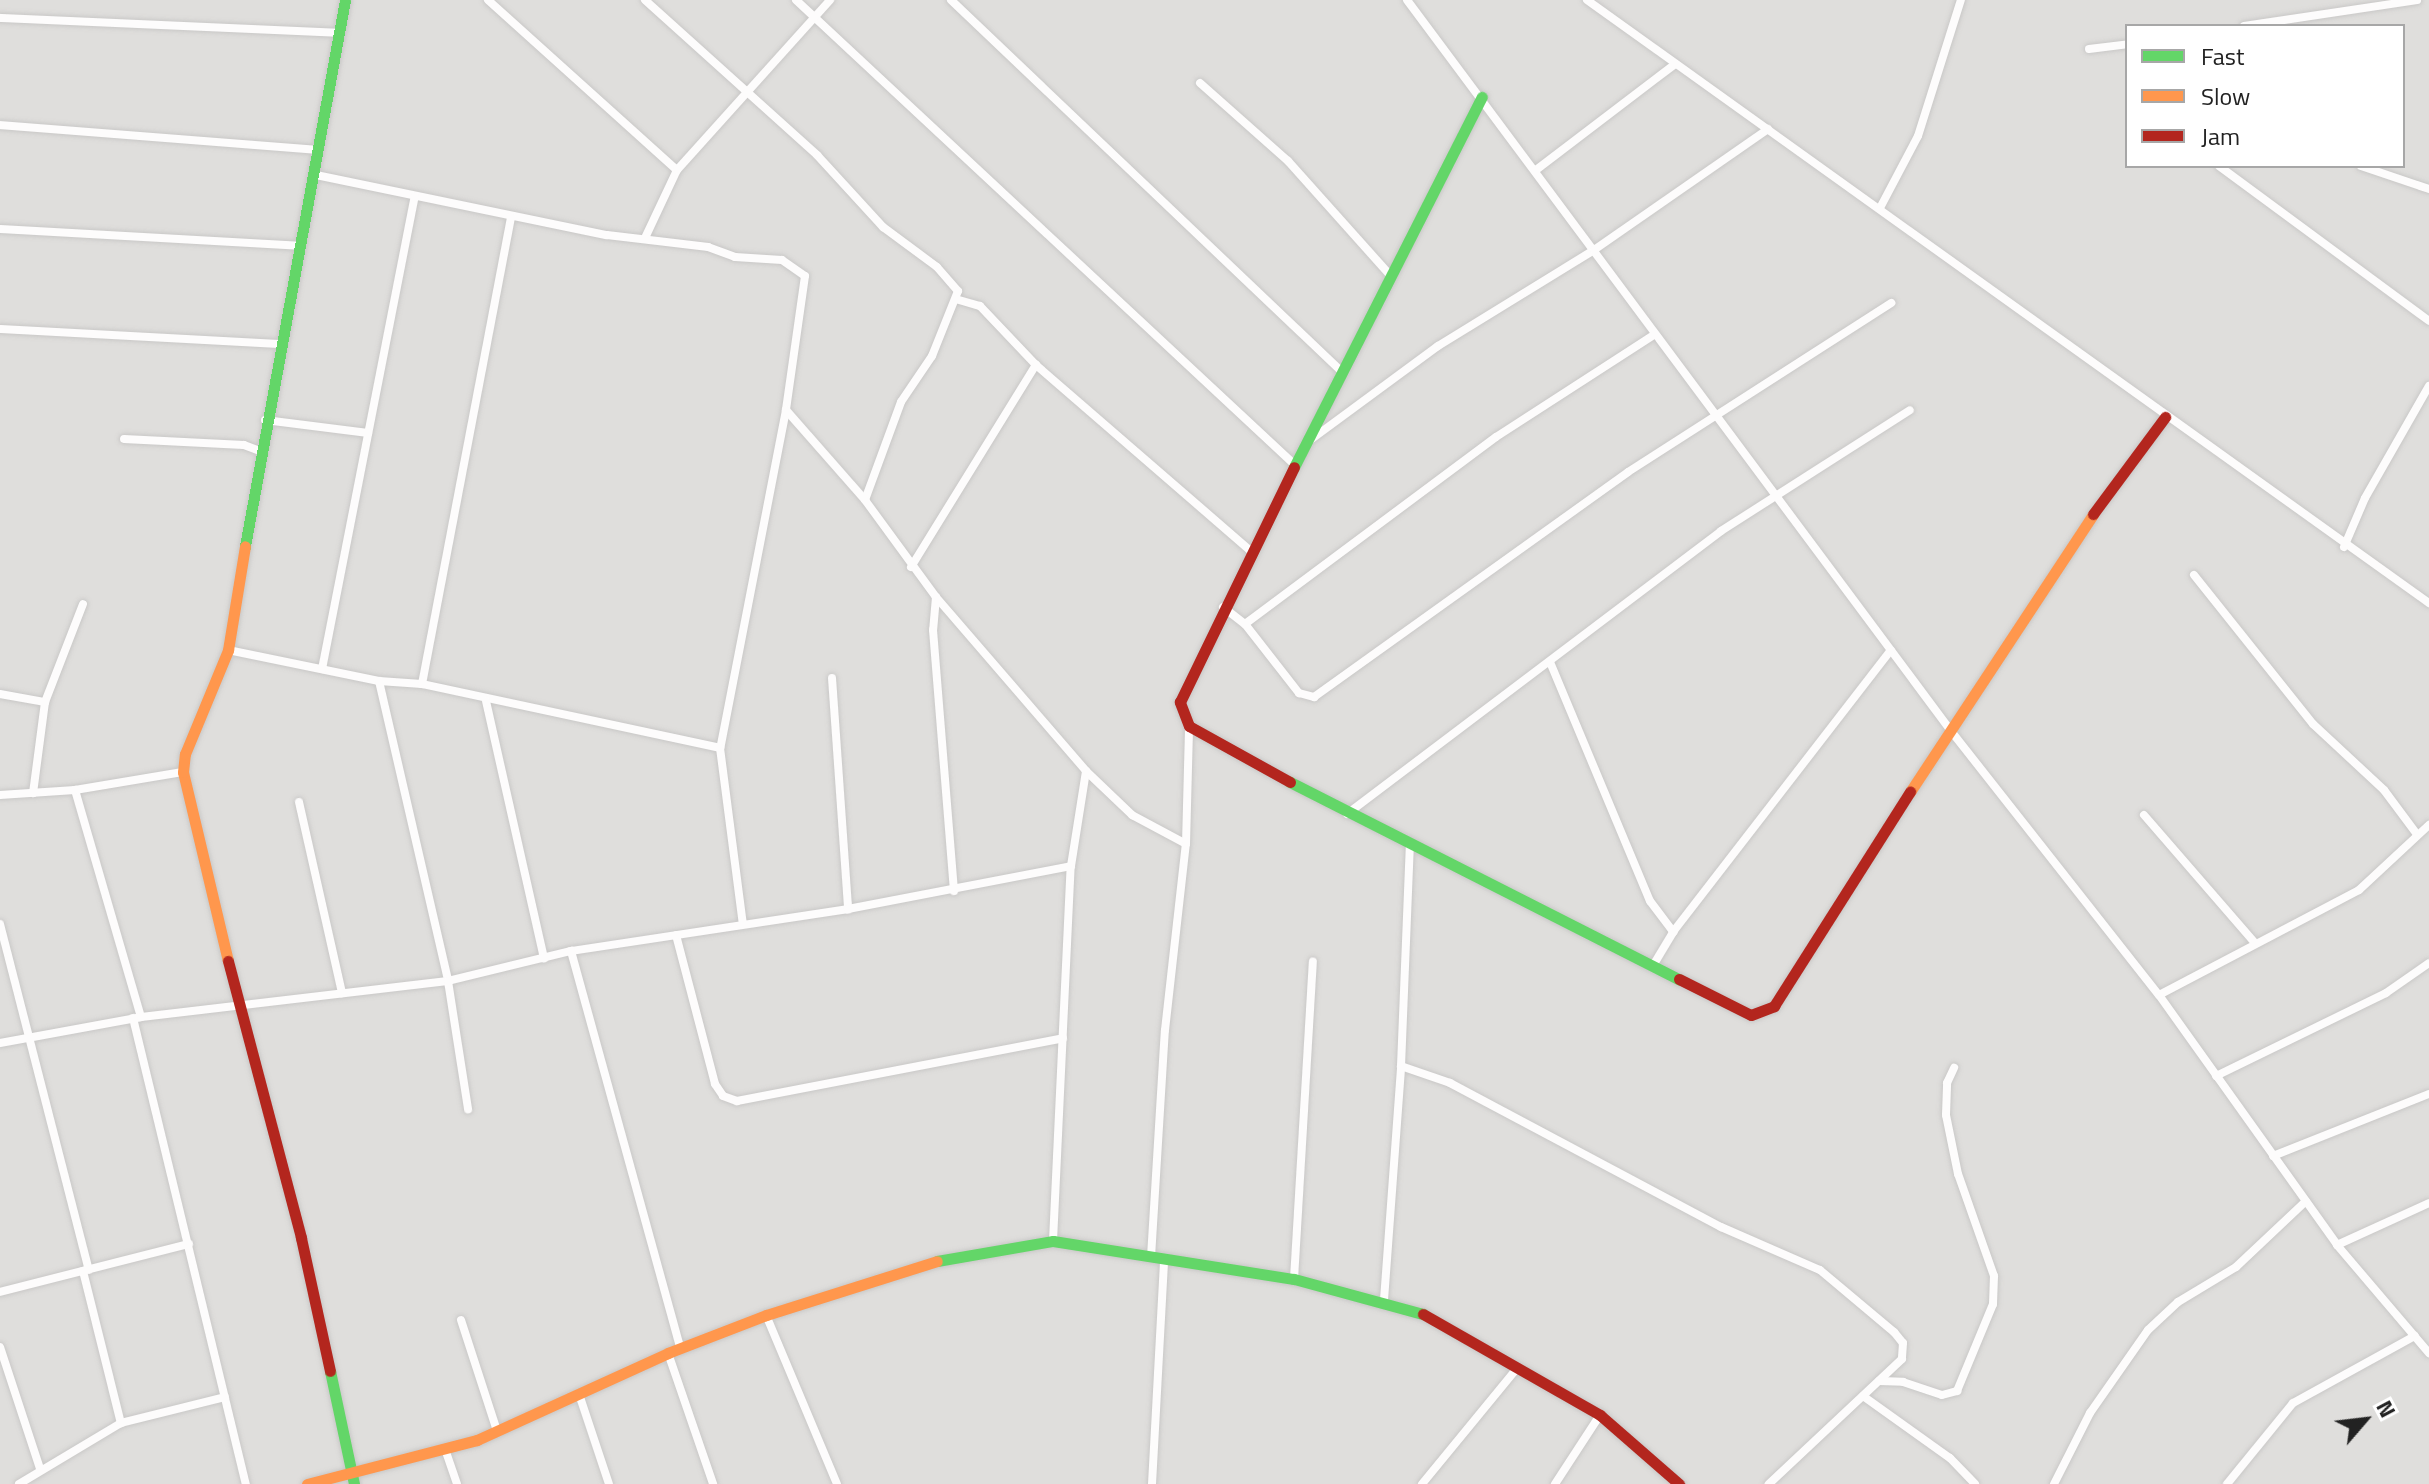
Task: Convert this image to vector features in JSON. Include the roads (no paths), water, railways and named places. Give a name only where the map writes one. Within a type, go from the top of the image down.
[{"type":"street","points":[[345,0],[316,175],[265,420],[228,650],[185,754],[183,772],[239,1009],[301,1238],[353,1479]]},
{"type":"street","points":[[488,0],[677,170]]},
{"type":"street","points":[[645,0],[817,155],[883,227],[954,282],[959,300],[932,356],[901,402],[865,500]]},
{"type":"street","points":[[796,0],[1295,465]]},
{"type":"street","points":[[645,238],[677,170],[750,95],[830,0]]},
{"type":"street","points":[[951,0],[1342,372]]},
{"type":"street","points":[[1407,0],[1951,731],[2159,995],[2337,1245],[2429,1353]]},
{"type":"street","points":[[1587,0],[1880,208],[2344,547],[2429,602]]},
{"type":"street","points":[[1880,208],[1918,136],[1961,0]]},
{"type":"street","points":[[2257,24],[2417,0]]},
{"type":"street","points":[[0,18],[339,33]]},
{"type":"street","points":[[2089,49],[2125,44]]},
{"type":"street","points":[[1536,170],[1675,64]]},
{"type":"street","points":[[1200,83],[1288,161],[1391,276]]},
{"type":"street","points":[[1151,1257],[1165,1030],[1186,844],[1189,726],[1180,702],[1223,607],[1482,97]]},
{"type":"street","points":[[0,125],[318,150]]},
{"type":"street","points":[[1306,444],[1438,346],[1594,250],[1768,129]]},
{"type":"street","points":[[2222,168],[2429,321]]},
{"type":"street","points":[[2367,168],[2429,189]]},
{"type":"street","points":[[316,175],[511,217],[645,238],[735,257],[782,260],[805,276],[786,410],[720,748],[743,924]]},
{"type":"street","points":[[322,669],[415,197]]},
{"type":"street","points":[[422,684],[511,217]]},
{"type":"street","points":[[0,229],[300,246]]},
{"type":"street","points":[[959,300],[980,306],[1036,365],[1251,551]]},
{"type":"street","points":[[1223,607],[1245,624],[1299,693],[1314,697],[1715,413],[1891,303]]},
{"type":"street","points":[[0,329],[280,344]]},
{"type":"street","points":[[1245,624],[1496,437],[1655,334]]},
{"type":"street","points":[[911,567],[1036,365]]},
{"type":"street","points":[[2344,547],[2365,498],[2429,386]]},
{"type":"street","points":[[786,410],[865,500],[911,567],[1086,771],[1132,815],[1186,844]]},
{"type":"street","points":[[1347,814],[1721,531],[1910,410]]},
{"type":"street","points":[[1189,726],[1347,814],[1410,842],[1751,1015],[1764,1014],[2103,499],[2165,417]]},
{"type":"street","points":[[265,420],[368,433]]},
{"type":"street","points":[[124,439],[212,442],[260,451]]},
{"type":"street","points":[[2194,575],[2313,724],[2384,790],[2416,833]]},
{"type":"street","points":[[936,597],[933,630],[954,891]]},
{"type":"street","points":[[33,793],[45,702],[83,604]]},
{"type":"street","points":[[228,650],[379,681],[422,684],[486,701],[720,748]]},
{"type":"street","points":[[1654,964],[1673,932],[1891,650]]},
{"type":"street","points":[[1550,662],[1650,901],[1673,932]]},
{"type":"street","points":[[832,678],[848,909]]},
{"type":"street","points":[[379,681],[448,981],[468,1109]]},
{"type":"street","points":[[0,694],[45,702]]},
{"type":"street","points":[[486,701],[544,959]]},
{"type":"street","points":[[1053,1241],[1071,866],[1086,771]]},
{"type":"street","points":[[0,795],[75,790],[183,772]]},
{"type":"street","points":[[75,790],[137,1018],[246,1484]]},
{"type":"street","points":[[299,802],[342,993]]},
{"type":"street","points":[[2144,815],[2255,943]]},
{"type":"street","points":[[2159,995],[2359,890],[2416,833],[2429,825]]},
{"type":"street","points":[[1384,1300],[1401,1066],[1410,842]]},
{"type":"street","points":[[0,1043],[137,1018],[239,1009],[448,981],[571,951],[954,891],[1071,866]]},
{"type":"street","points":[[0,924],[32,1036],[121,1423]]},
{"type":"street","points":[[676,935],[715,1084],[723,1096],[737,1101],[757,1102],[1063,1038]]},
{"type":"street","points":[[571,951],[680,1348]]},
{"type":"street","points":[[1294,1279],[1313,962]]},
{"type":"street","points":[[2216,1076],[2386,993],[2429,963]]},
{"type":"street","points":[[1401,1066],[1450,1083],[1637,1185],[1836,1280],[1903,1343],[1902,1359],[1769,1484]]},
{"type":"street","points":[[1879,1381],[1903,1382],[1942,1395],[1957,1391],[1993,1304],[1994,1276],[1958,1174],[1946,1115],[1947,1083],[1954,1068]]},
{"type":"street","points":[[2273,1156],[2429,1094]]},
{"type":"street","points":[[2054,1484],[2090,1413],[2148,1330],[2178,1302],[2236,1267],[2306,1201]]},
{"type":"street","points":[[2337,1245],[2429,1203]]},
{"type":"street","points":[[307,1484],[353,1479],[497,1431],[580,1397],[668,1353],[766,1315],[943,1259],[1053,1241],[1164,1261],[1294,1279],[1384,1300],[1423,1314],[1600,1415],[1679,1484]]},
{"type":"street","points":[[0,1292],[189,1244]]},
{"type":"street","points":[[1152,1484],[1164,1261]]},
{"type":"street","points":[[766,1315],[837,1484]]},
{"type":"street","points":[[461,1320],[497,1431]]},
{"type":"street","points":[[2227,1484],[2293,1403],[2415,1336]]},
{"type":"street","points":[[0,1347],[40,1469]]},
{"type":"street","points":[[668,1353],[713,1484]]},
{"type":"street","points":[[1422,1484],[1518,1367]]},
{"type":"street","points":[[1863,1396],[1950,1458],[1975,1484]]},
{"type":"street","points":[[19,1484],[121,1423],[225,1397]]},
{"type":"street","points":[[580,1397],[609,1484]]},
{"type":"street","points":[[1555,1484],[1600,1415]]},
{"type":"street","points":[[445,1449],[457,1484]]}]
